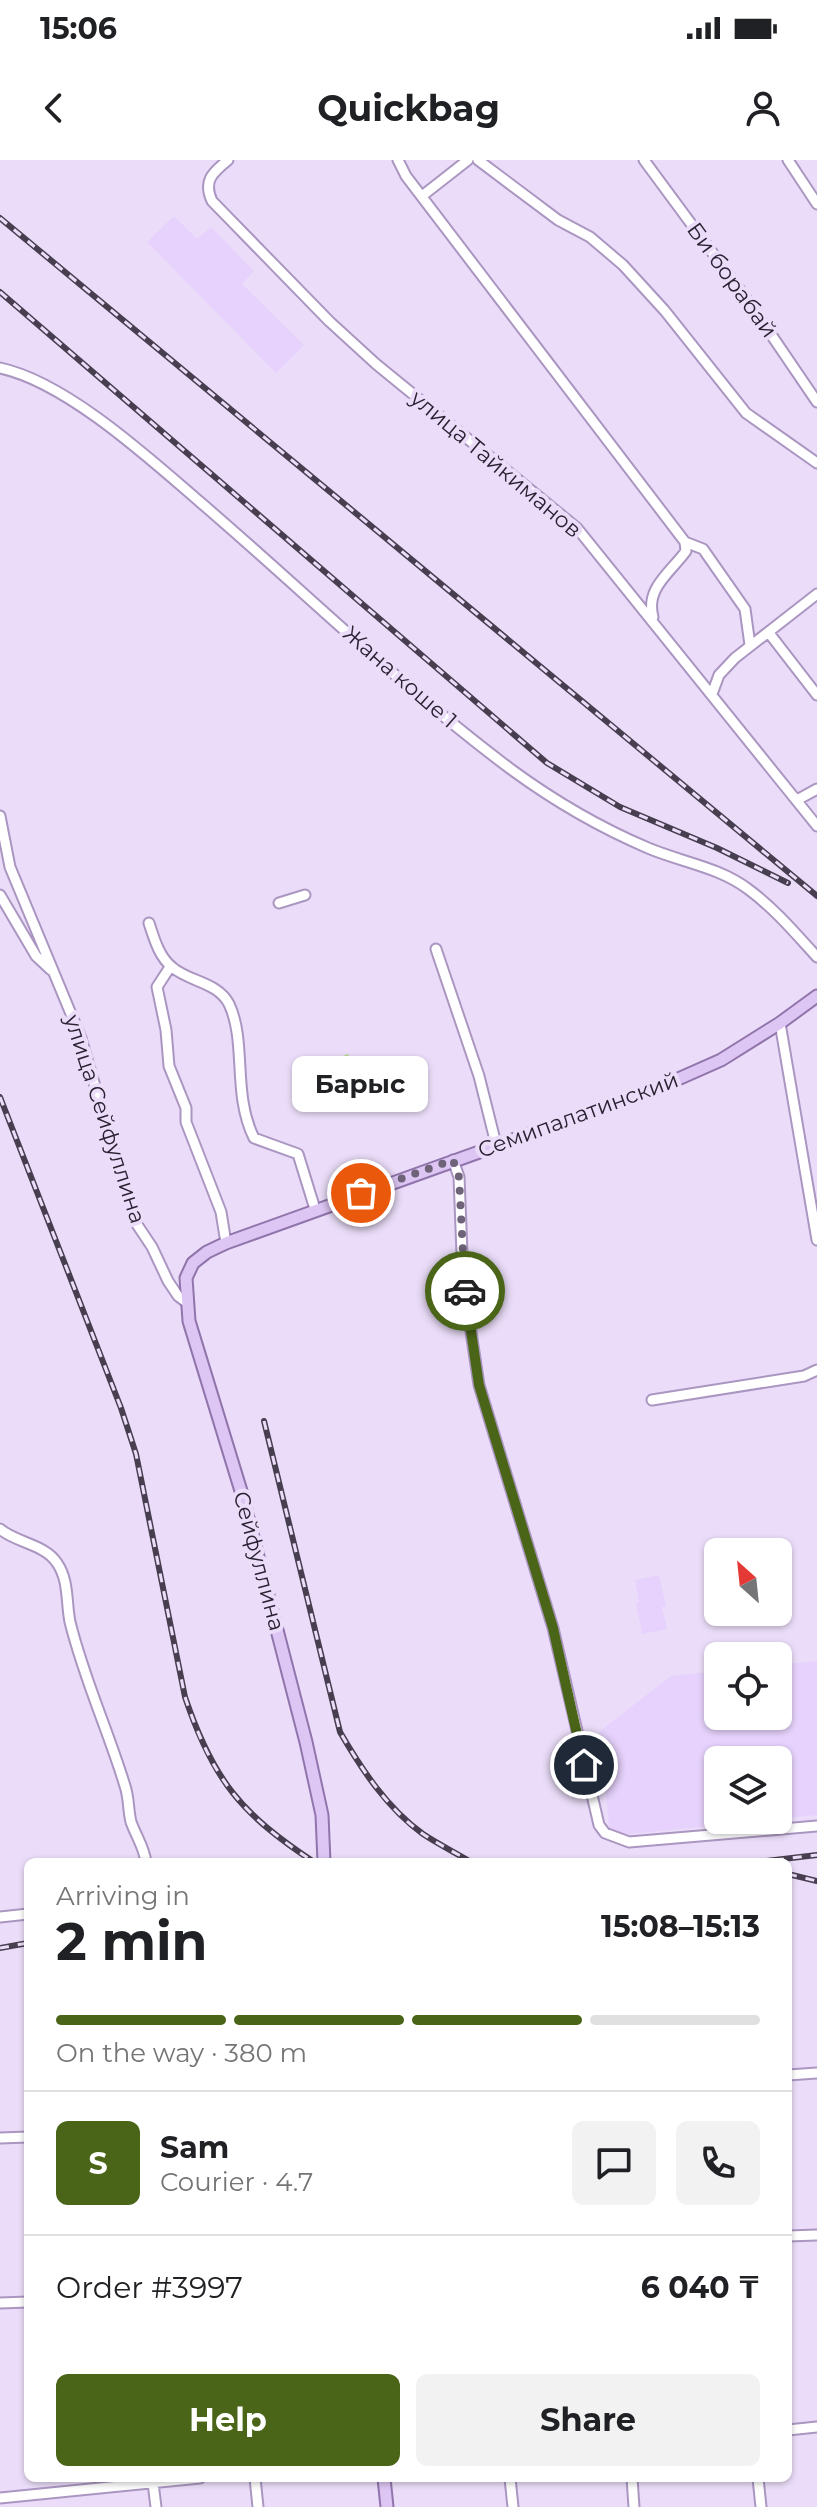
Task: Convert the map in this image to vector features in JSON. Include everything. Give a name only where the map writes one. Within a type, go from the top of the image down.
[{"type":"main road","name":"Семипалатинский","points":[[193,1263],[226,1243],[315,1209],[660,1087],[721,1060],[817,996]]},
{"type":"main road","name":"Сейфуллина","points":[[193,1263],[186,1278],[189,1321],[241,1491],[306,1742],[322,1815],[324,1858]]},
{"type":"main road","points":[[384,2482],[387,2507]]},
{"type":"street","name":"улица Тайкиманов","points":[[228,160],[208,180],[212,201],[364,353],[577,528],[817,826]]},
{"type":"street","points":[[398,160],[406,176],[685,542],[686,551],[654,589],[650,607],[655,625]]},
{"type":"street","points":[[422,196],[468,160]]},
{"type":"street","points":[[478,160],[558,220],[590,237],[623,265],[665,311],[746,413],[817,463]]},
{"type":"street","name":"Би борабай","points":[[644,160],[751,305],[817,402]]},
{"type":"street","points":[[788,160],[817,204]]},
{"type":"street","name":"Жана коше 1","points":[[0,368],[28,377],[131,443],[431,706],[513,771],[588,819],[649,849],[726,875],[749,889],[817,957]]},
{"type":"street","points":[[685,542],[703,549],[745,609],[750,645]]},
{"type":"street","points":[[712,694],[719,675],[750,645],[817,594]]},
{"type":"street","points":[[769,633],[817,695]]},
{"type":"street","points":[[797,800],[817,789]]},
{"type":"street","name":"улица Сейфуллина","points":[[0,816],[10,867],[81,1038],[134,1220],[178,1296],[186,1302]]},
{"type":"street","name":"улица Сейфуллина","points":[[0,895],[36,956],[53,973]]},
{"type":"street","points":[[279,903],[305,895]]},
{"type":"street","points":[[149,923],[158,949],[170,967],[225,996],[235,1022],[246,1123],[254,1138],[298,1154],[315,1209]]},
{"type":"street","points":[[436,949],[479,1076],[496,1144]]},
{"type":"street","points":[[170,967],[157,987],[166,1030],[169,1066],[186,1108],[186,1122],[221,1212],[226,1243]]},
{"type":"street","points":[[780,1023],[817,1240]]},
{"type":"street","points":[[453,1160],[459,1177],[463,1279],[479,1385],[551,1620],[599,1825],[617,1840],[629,1842],[817,1826]]},
{"type":"street","points":[[652,1400],[804,1376],[817,1370]]},
{"type":"street","points":[[0,1529],[8,1536],[55,1558],[63,1573],[71,1623],[89,1690],[126,1789],[131,1822],[145,1850],[146,1858]]},
{"type":"street","points":[[0,1917],[24,1914]]},
{"type":"street","points":[[792,2075],[817,2073]]},
{"type":"street","points":[[0,2138],[24,2137]]},
{"type":"street","points":[[792,2236],[817,2235]]},
{"type":"street","points":[[0,2303],[24,2302]]},
{"type":"street","points":[[792,2430],[817,2427]]},
{"type":"street","points":[[76,2482],[77,2490]]},
{"type":"street","points":[[0,2498],[159,2482]]},
{"type":"street","points":[[255,2482],[258,2507]]},
{"type":"street","points":[[510,2482],[513,2507]]},
{"type":"street","points":[[632,2482],[634,2507]]},
{"type":"street","points":[[758,2482],[761,2507]]},
{"type":"street","points":[[153,2483],[156,2507]]},
{"type":"street","points":[[41,2494],[42,2507]]},
{"type":"shaded area","points":[[174,216],[197,239],[211,227],[254,271],[242,284],[304,345],[276,373],[147,242]]},
{"type":"shaded area","points":[[659,1575],[667,1629],[642,1634],[635,1580]]},
{"type":"shaded area","points":[[817,1661],[817,1815],[792,1818],[792,1746],[704,1746],[704,1827],[610,1836],[600,1731],[671,1676],[704,1672],[704,1730],[792,1730],[792,1664]]},
{"type":"green space","points":[[348,1054],[361,1091],[343,1097],[330,1061]]},
{"type":"railway","points":[[0,218],[817,896]]},
{"type":"railway","points":[[0,292],[547,763],[620,807],[717,848],[788,883]]},
{"type":"railway","points":[[0,1097],[136,1454],[185,1697],[196,1726],[219,1773],[248,1811],[308,1858]]},
{"type":"railway","points":[[264,1421],[340,1732],[366,1774],[398,1812],[423,1834],[464,1858]]},
{"type":"railway","points":[[791,1858],[817,1855]]},
{"type":"railway","points":[[792,1875],[817,1881]]},
{"type":"railway","points":[[0,1948],[24,1944]]},
{"type":"way so far","points":[[361,1193],[453,1160],[459,1177],[465,1291]]},
{"type":"place","name":"Барыс","points":[[361,1193]]},
{"type":"route","points":[[465,1291],[479,1385],[553,1628],[584,1765]]}]
